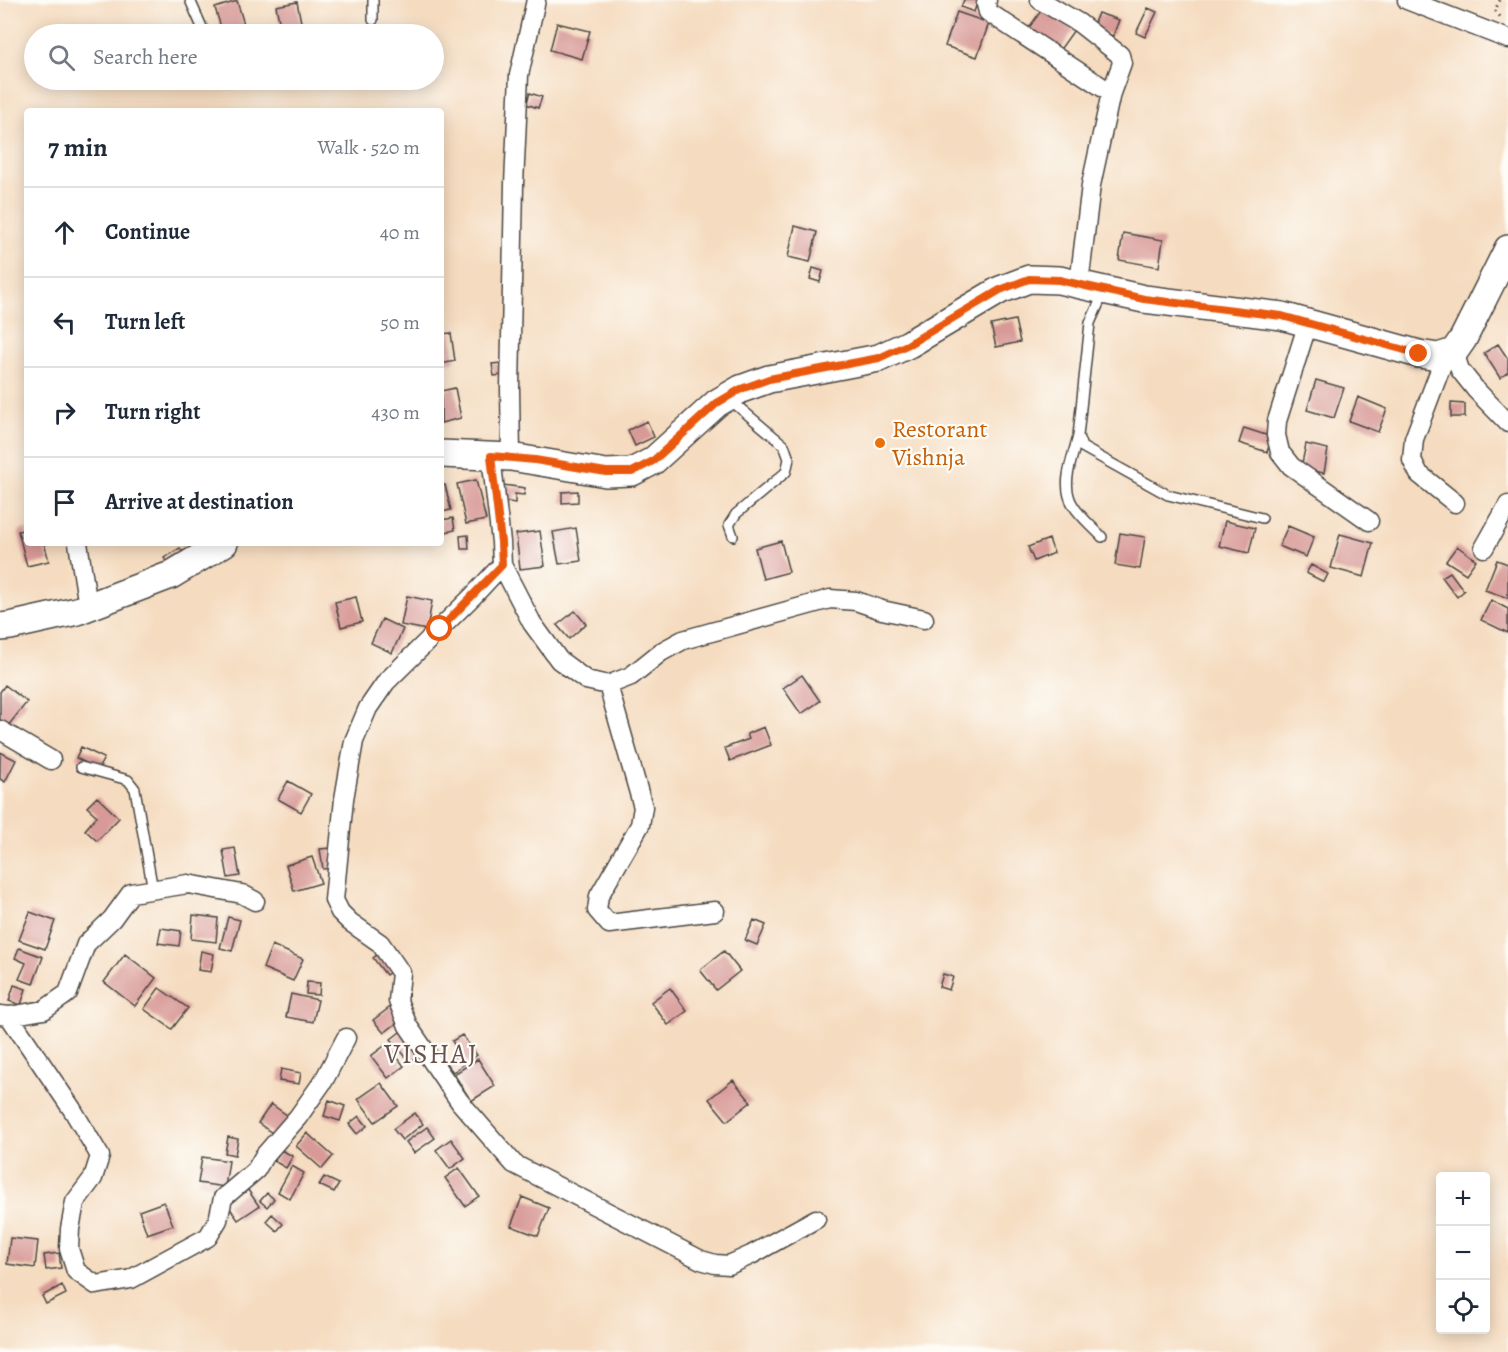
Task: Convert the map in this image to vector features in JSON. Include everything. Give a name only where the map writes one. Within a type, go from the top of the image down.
[{"type":"main road","points":[[444,454],[501,457],[606,472],[632,472],[653,461],[717,403],[741,389],[769,379],[879,358],[909,344],[1000,290],[1029,279],[1059,280],[1144,299],[1282,316],[1419,354],[1438,357],[1450,353],[1463,339],[1508,249]]},
{"type":"main road","points":[[0,627],[88,606],[171,575],[219,546]]},
{"type":"street","points":[[536,0],[519,75],[510,389],[501,457],[502,565],[532,623],[559,660],[586,680],[608,685],[631,676],[661,652],[683,640],[830,599],[856,601],[882,610],[924,619]]},
{"type":"street","points":[[987,0],[988,12],[1111,93]]},
{"type":"street","points":[[1040,0],[1079,23],[1120,54],[1122,63],[1111,93],[1091,185],[1092,287]]},
{"type":"street","points":[[1407,0],[1508,39]]},
{"type":"street","points":[[1308,323],[1277,421],[1276,435],[1280,452],[1291,466],[1369,520]]},
{"type":"street","points":[[1450,353],[1476,390],[1508,423]]},
{"type":"street","points":[[1450,353],[1413,439],[1412,460],[1419,474],[1455,503]]},
{"type":"street","points":[[1484,548],[1508,505]]},
{"type":"street","points":[[78,546],[88,606]]},
{"type":"street","points":[[502,565],[386,682],[368,708],[354,741],[344,799],[334,900],[340,912],[350,922],[380,943],[401,973],[398,1001],[408,1026],[460,1102],[514,1164],[700,1260],[715,1264],[729,1265],[816,1219]]},
{"type":"street","points":[[608,685],[643,807],[640,825],[599,896],[597,910],[609,924],[715,911]]},
{"type":"street","points":[[0,730],[51,760]]},
{"type":"street","points":[[255,901],[242,894],[188,884],[131,893],[112,919],[86,944],[68,993],[44,1010],[5,1015],[72,1109],[100,1156],[93,1178],[75,1202],[69,1249],[76,1271],[96,1285],[131,1279],[208,1237],[218,1220],[223,1198],[256,1170],[264,1156],[298,1117],[324,1080],[346,1038]]},
{"type":"lane","points":[[190,0],[201,24]]},
{"type":"lane","points":[[373,0],[373,20]]},
{"type":"lane","points":[[1092,287],[1078,436],[1067,482],[1068,495],[1074,507],[1102,537]]},
{"type":"lane","points":[[727,398],[784,445],[789,459],[786,472],[736,514],[729,525],[733,536]]},
{"type":"lane","points":[[1078,436],[1082,447],[1168,495],[1262,518]]},
{"type":"lane","points":[[81,767],[128,780],[135,789],[153,890]]},
{"type":"path","points":[[1500,0],[1495,10],[1504,20]]},
{"type":"building","points":[[964,0],[978,0],[974,12],[961,7]]},
{"type":"building","points":[[237,1],[244,24],[220,24],[215,8]]},
{"type":"building","points":[[297,2],[301,24],[280,24],[276,6]]},
{"type":"building","points":[[1043,8],[1074,30],[1059,51],[1028,29]]},
{"type":"building","points":[[1148,8],[1157,12],[1145,37],[1136,33]]},
{"type":"building","points":[[957,12],[989,23],[977,57],[945,46]]},
{"type":"building","points":[[1098,13],[1119,20],[1113,36],[1092,28]]},
{"type":"building","points":[[557,23],[590,31],[582,59],[550,50]]},
{"type":"building","points":[[530,93],[542,97],[538,108],[526,104]]},
{"type":"building","points":[[795,226],[817,232],[810,262],[788,257]]},
{"type":"building","points":[[1123,233],[1163,240],[1159,267],[1119,260]]},
{"type":"building","points":[[813,268],[823,271],[820,282],[810,279]]},
{"type":"building","points":[[1015,320],[1020,342],[996,347],[991,325]]},
{"type":"building","points":[[451,333],[455,361],[444,363],[444,334]]},
{"type":"building","points":[[1498,344],[1508,359],[1508,372],[1500,378],[1484,353]]},
{"type":"building","points":[[501,363],[502,375],[494,376],[492,364]]},
{"type":"building","points":[[1316,380],[1344,388],[1334,418],[1307,410]]},
{"type":"building","points":[[455,388],[461,418],[444,422],[444,390]]},
{"type":"building","points":[[1358,397],[1387,409],[1378,432],[1349,421]]},
{"type":"building","points":[[1451,403],[1465,404],[1465,417],[1451,417]]},
{"type":"building","points":[[647,421],[654,437],[635,446],[628,430]]},
{"type":"building","points":[[1244,428],[1272,437],[1267,452],[1239,443]]},
{"type":"building","points":[[1306,444],[1328,449],[1324,473],[1301,468]]},
{"type":"building","points":[[476,480],[486,520],[466,524],[457,484]]},
{"type":"building","points":[[444,485],[451,510],[444,511]]},
{"type":"building","points":[[503,485],[525,488],[524,495],[515,494],[515,503],[502,501]]},
{"type":"building","points":[[578,491],[578,502],[562,503],[562,492]]},
{"type":"building","points":[[453,518],[455,530],[444,532],[444,520]]},
{"type":"building","points":[[1225,521],[1255,528],[1249,553],[1219,546]]},
{"type":"building","points":[[1288,526],[1314,537],[1306,557],[1279,546]]},
{"type":"building","points":[[576,528],[581,561],[559,564],[553,532]]},
{"type":"building","points":[[24,530],[24,546],[45,546],[49,561],[27,566],[18,531]]},
{"type":"building","points":[[540,531],[545,566],[520,569],[516,534]]},
{"type":"building","points":[[1120,533],[1145,537],[1140,569],[1115,565]]},
{"type":"building","points":[[1340,534],[1373,543],[1364,577],[1331,568]]},
{"type":"building","points":[[468,535],[469,549],[461,549],[460,536]]},
{"type":"building","points":[[1049,539],[1054,553],[1034,561],[1028,547]]},
{"type":"building","points":[[781,541],[789,572],[763,579],[755,548]]},
{"type":"building","points":[[1457,546],[1476,560],[1466,574],[1446,561]]},
{"type":"building","points":[[180,548],[187,559],[171,569],[164,558]]},
{"type":"building","points":[[1497,560],[1508,564],[1508,598],[1485,590]]},
{"type":"building","points":[[1311,565],[1328,574],[1324,582],[1306,573]]},
{"type":"building","points":[[1450,572],[1464,591],[1457,597],[1442,577]]},
{"type":"building","points":[[407,596],[432,601],[427,630],[401,625]]},
{"type":"building","points":[[356,597],[362,622],[341,627],[335,602]]},
{"type":"building","points":[[1491,600],[1508,609],[1508,633],[1481,620]]},
{"type":"building","points":[[575,611],[586,624],[569,639],[557,625]]},
{"type":"building","points":[[382,619],[403,629],[392,653],[371,643]]},
{"type":"building","points":[[802,675],[820,701],[801,714],[783,688]]},
{"type":"building","points":[[5,685],[27,702],[8,726],[0,720],[0,692]]},
{"type":"building","points":[[764,727],[771,745],[730,761],[725,748],[749,739],[747,734]]},
{"type":"building","points":[[81,747],[104,758],[98,769],[76,758]]},
{"type":"building","points":[[0,752],[16,760],[5,782],[0,779]]},
{"type":"building","points":[[288,781],[311,794],[301,812],[278,799]]},
{"type":"building","points":[[97,797],[119,818],[97,841],[85,830],[97,816],[87,807]]},
{"type":"building","points":[[235,848],[240,876],[228,878],[223,850]]},
{"type":"building","points":[[331,848],[333,868],[323,869],[320,849]]},
{"type":"building","points":[[312,857],[321,883],[294,891],[286,865]]},
{"type":"building","points":[[30,912],[55,921],[45,949],[19,940]]},
{"type":"building","points":[[193,915],[218,918],[216,942],[191,939]]},
{"type":"building","points":[[228,917],[240,920],[232,951],[220,948]]},
{"type":"building","points":[[754,920],[766,925],[757,945],[745,940]]},
{"type":"building","points":[[161,928],[181,931],[179,946],[158,943]]},
{"type":"building","points":[[272,945],[303,959],[293,981],[263,968]]},
{"type":"building","points":[[19,948],[43,957],[33,984],[19,979],[26,963],[15,958]]},
{"type":"building","points":[[201,951],[214,954],[211,972],[198,970]]},
{"type":"building","points":[[724,951],[740,971],[716,990],[700,970]]},
{"type":"building","points":[[381,952],[394,969],[386,975],[373,958]]},
{"type":"building","points":[[125,954],[156,978],[135,1006],[104,982]]},
{"type":"building","points":[[943,974],[953,977],[949,990],[939,987]]},
{"type":"building","points":[[307,982],[320,983],[319,995],[306,994]]},
{"type":"building","points":[[14,985],[26,989],[21,1005],[9,1001]]},
{"type":"building","points":[[159,988],[188,1008],[172,1029],[144,1009]]},
{"type":"building","points":[[670,988],[687,1011],[668,1025],[651,1002]]},
{"type":"building","points":[[291,994],[318,1000],[313,1022],[286,1017]]},
{"type":"building","points":[[393,1005],[403,1018],[384,1033],[373,1020]]},
{"type":"building","points":[[404,1029],[422,1052],[410,1062],[391,1039]]},
{"type":"building","points":[[462,1035],[477,1055],[453,1072],[446,1063],[460,1053],[452,1041]]},
{"type":"building","points":[[387,1044],[404,1066],[388,1078],[371,1056]]},
{"type":"building","points":[[478,1059],[495,1086],[471,1101],[454,1074]]},
{"type":"building","points":[[281,1069],[301,1073],[299,1084],[279,1081]]},
{"type":"building","points":[[733,1080],[751,1102],[727,1121],[709,1099]]},
{"type":"building","points":[[381,1083],[398,1106],[375,1122],[358,1099]]},
{"type":"building","points":[[329,1100],[345,1106],[340,1121],[324,1116]]},
{"type":"building","points":[[271,1104],[291,1118],[278,1137],[258,1123]]},
{"type":"building","points":[[415,1113],[423,1124],[402,1140],[393,1129]]},
{"type":"building","points":[[359,1116],[367,1126],[357,1134],[349,1124]]},
{"type":"building","points":[[427,1127],[435,1138],[414,1153],[406,1142]]},
{"type":"building","points":[[307,1133],[333,1156],[322,1169],[296,1146]]},
{"type":"building","points":[[228,1137],[238,1139],[235,1155],[225,1153]]},
{"type":"building","points":[[451,1139],[465,1158],[450,1169],[436,1150]]},
{"type":"building","points":[[281,1150],[293,1156],[286,1168],[274,1161]]},
{"type":"building","points":[[202,1157],[229,1161],[225,1187],[198,1183]]},
{"type":"building","points":[[292,1166],[304,1173],[290,1199],[278,1192]]},
{"type":"building","points":[[459,1168],[479,1196],[465,1206],[445,1178]]},
{"type":"building","points":[[324,1177],[339,1184],[334,1192],[319,1185]]},
{"type":"building","points":[[248,1190],[259,1206],[238,1220],[227,1204]]},
{"type":"building","points":[[267,1193],[274,1199],[267,1207],[260,1201]]},
{"type":"building","points":[[522,1197],[549,1208],[538,1236],[511,1226]]},
{"type":"building","points":[[164,1202],[173,1225],[147,1234],[139,1211]]},
{"type":"building","points":[[272,1214],[283,1224],[277,1231],[266,1221]]},
{"type":"building","points":[[10,1238],[38,1241],[35,1268],[7,1264]]},
{"type":"building","points":[[59,1253],[61,1268],[46,1270],[44,1255]]},
{"type":"building","points":[[62,1285],[66,1294],[46,1304],[42,1296]]},
{"type":"place","name":"Restorant Vishnja","points":[[880,443]]},
{"type":"district","name":"VISHAJ","points":[[431,1054]]},
{"type":"route","points":[[440,629],[502,565],[491,456],[535,460],[606,472],[632,472],[653,461],[717,403],[741,389],[769,379],[879,358],[909,344],[1000,290],[1029,279],[1059,280],[1144,299],[1282,316],[1419,354]]}]
